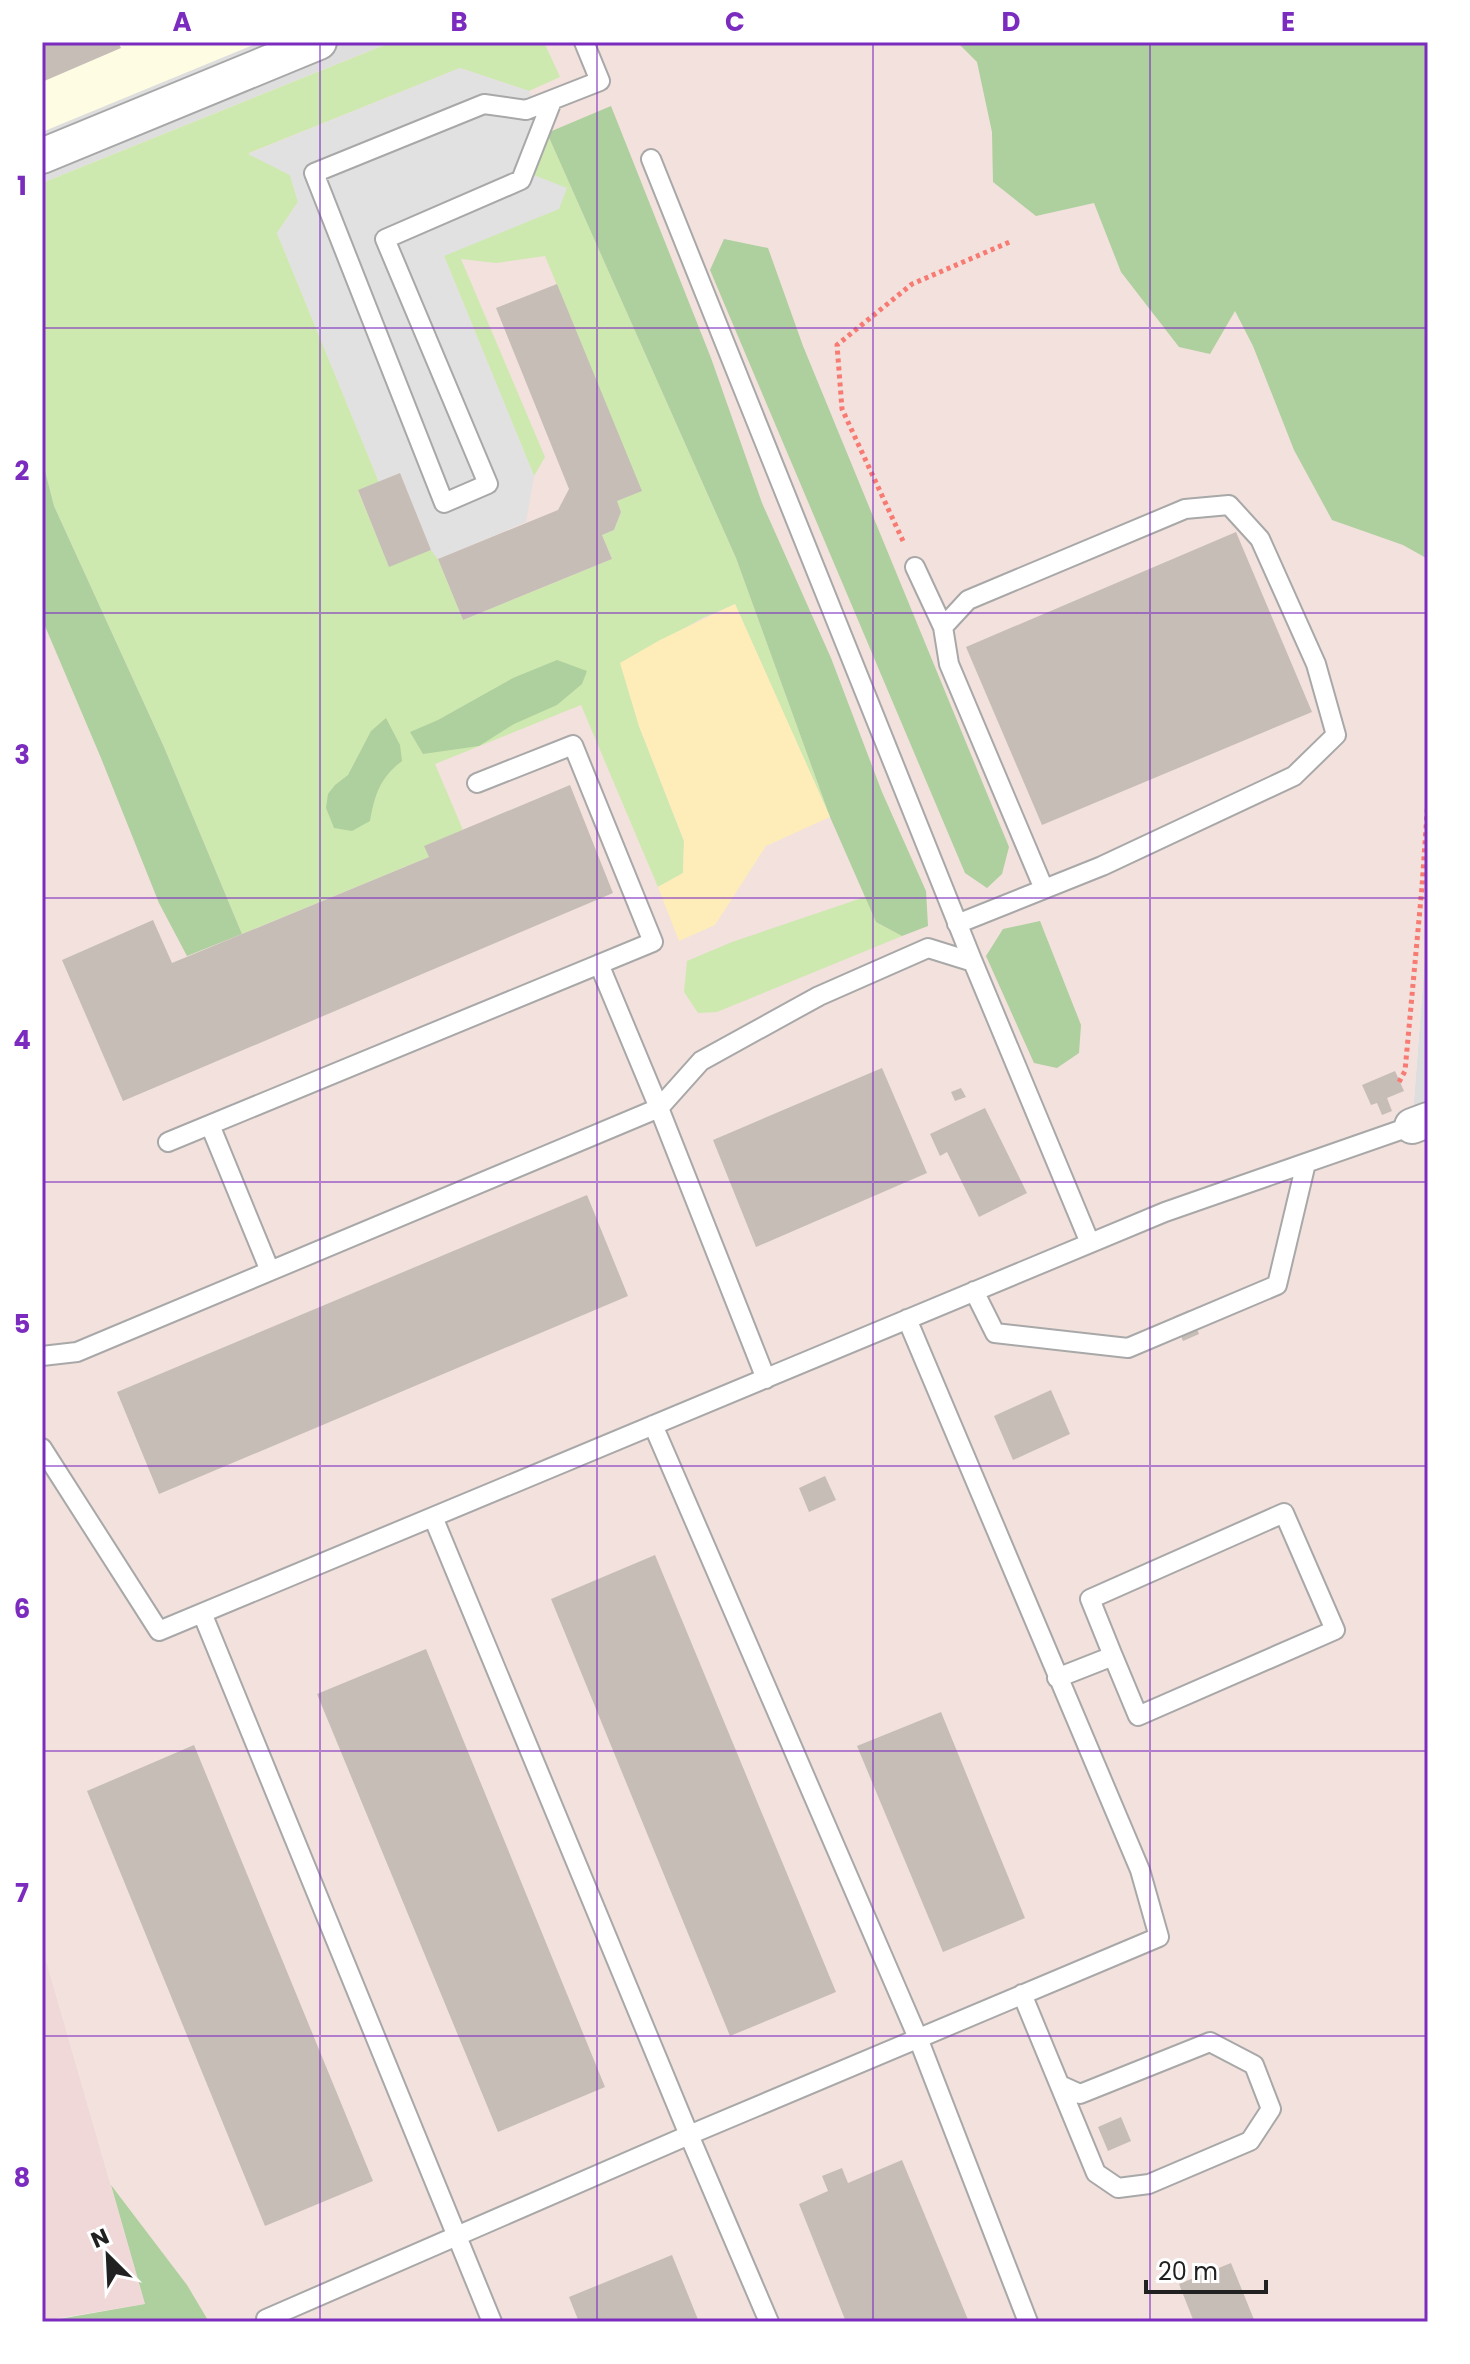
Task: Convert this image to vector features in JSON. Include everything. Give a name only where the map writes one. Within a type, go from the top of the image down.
[{"type":"street","points":[[42,156],[319,42]]},
{"type":"lane","points":[[552,101],[521,180],[385,239],[488,484],[444,503],[314,173],[484,104],[526,110],[600,81],[584,42]]},
{"type":"lane","points":[[651,159],[957,924],[1090,1243]]},
{"type":"lane","points":[[943,627],[968,600],[1185,509],[1229,505],[1260,539],[1316,664],[1336,735],[1294,776],[1102,866],[957,924]]},
{"type":"lane","points":[[915,567],[943,627],[949,664],[1044,889]]},
{"type":"lane","points":[[168,1142],[653,942],[573,745],[477,783]]},
{"type":"lane","points":[[42,1356],[77,1352],[659,1108],[701,1061],[819,996],[928,948],[973,962]]},
{"type":"lane","points":[[599,964],[766,1379]]},
{"type":"lane","points":[[42,1448],[159,1631],[1165,1212],[1420,1123]]},
{"type":"lane","points":[[210,1125],[270,1271]]},
{"type":"lane","points":[[974,1291],[995,1333],[1128,1348],[1277,1285],[1306,1163]]},
{"type":"lane","points":[[266,2322],[266,2319],[457,2235],[1159,1937],[1140,1870],[907,1319]]},
{"type":"lane","points":[[653,1425],[918,2038],[1028,2322]]},
{"type":"lane","points":[[1284,1513],[1335,1630],[1138,1716],[1113,1656],[1090,1599],[1284,1513]]},
{"type":"lane","points":[[433,1517],[769,2322]]},
{"type":"lane","points":[[202,1613],[492,2322]]},
{"type":"lane","points":[[1057,1678],[1113,1656]]},
{"type":"lane","points":[[1022,1994],[1096,2173],[1118,2188],[1149,2184],[1250,2141],[1271,2109],[1254,2065],[1210,2042],[1080,2094],[1060,2085]]},
{"type":"path","points":[[915,567],[842,409],[837,345],[912,284],[1012,241]]},
{"type":"path","points":[[1399,1082],[1405,1071],[1428,799]]},
{"type":"shaded area","points":[[42,42],[392,42],[42,183]]},
{"type":"shaded area","points":[[42,42],[260,42],[42,132]]},
{"type":"shaded area","points":[[392,42],[1428,42],[1428,917],[1412,1126],[1428,1138],[1428,2322],[42,2322],[145,2304],[42,1946],[42,183]]},
{"type":"shaded area","points":[[460,68],[529,91],[547,133],[531,174],[567,188],[559,209],[444,256],[534,476],[526,522],[438,559],[431,550],[400,473],[379,482],[277,233],[298,202],[290,175],[248,154]]},
{"type":"shaded area","points":[[1428,918],[1428,1138],[1412,1126]]},
{"type":"shaded area","points":[[42,1946],[145,2304],[42,2321]]},
{"type":"green space","points":[[392,42],[544,42],[560,77],[529,91],[460,68],[249,153],[290,175],[298,202],[277,233],[379,482],[358,491],[389,566],[431,550],[438,559],[463,620],[612,559],[602,535],[614,530],[621,512],[617,501],[641,490],[545,256],[496,263],[461,259],[545,457],[534,476],[444,256],[531,174],[547,133],[736,558],[830,817],[735,604],[621,663],[639,726],[684,841],[683,873],[658,887],[581,705],[435,764],[463,830],[425,846],[429,857],[242,934],[164,747],[54,506],[42,459],[42,183]]},
{"type":"green space","points":[[957,42],[1428,42],[1428,559],[1403,545],[1332,520],[1294,450],[1253,346],[1235,311],[1210,354],[1179,347],[1121,272],[1094,203],[1036,216],[993,182],[992,132],[977,62]]},
{"type":"green space","points":[[611,106],[711,358],[762,503],[831,658],[882,792],[926,891],[928,926],[902,936],[876,922],[830,817],[736,558],[547,133]]},
{"type":"green space","points":[[724,239],[768,248],[803,346],[1009,847],[1002,874],[987,888],[965,873],[710,270]]},
{"type":"green space","points":[[42,459],[54,506],[164,747],[242,934],[187,956],[159,903],[42,619]]},
{"type":"green space","points":[[557,660],[587,671],[582,684],[557,705],[514,724],[479,746],[423,754],[410,732],[513,678]]},
{"type":"green space","points":[[386,718],[400,745],[402,761],[380,787],[370,821],[352,831],[334,828],[326,808],[328,794],[348,775],[371,731]]},
{"type":"green space","points":[[865,897],[876,922],[902,936],[717,1012],[698,1013],[684,992],[687,961],[732,942]]},
{"type":"green space","points":[[1040,921],[1081,1025],[1079,1053],[1057,1068],[1034,1063],[986,956],[1003,929]]},
{"type":"green space","points":[[111,2185],[187,2285],[209,2322],[42,2322],[145,2304]]},
{"type":"sand","points":[[735,604],[830,817],[766,846],[715,925],[679,941],[658,887],[683,873],[684,841],[639,726],[620,663]]},
{"type":"building","points":[[42,42],[118,42],[121,48],[42,82]]},
{"type":"building","points":[[557,284],[642,491],[617,501],[621,512],[614,530],[602,535],[612,559],[463,620],[438,559],[558,510],[569,489],[496,308]]},
{"type":"building","points":[[400,473],[431,550],[389,567],[358,490]]},
{"type":"building","points":[[1236,532],[1312,712],[1042,825],[966,647]]},
{"type":"building","points":[[570,785],[613,893],[123,1101],[62,960],[153,920],[172,963],[429,857],[424,846]]},
{"type":"building","points":[[882,1068],[927,1173],[756,1247],[713,1140]]},
{"type":"building","points":[[1395,1071],[1404,1091],[1387,1098],[1392,1111],[1382,1115],[1377,1103],[1371,1105],[1362,1085]]},
{"type":"building","points":[[961,1088],[966,1097],[955,1101],[951,1092]]},
{"type":"building","points":[[985,1108],[1027,1193],[979,1217],[947,1152],[940,1156],[930,1134]]},
{"type":"building","points":[[587,1195],[628,1296],[159,1494],[117,1392]]},
{"type":"building","points":[[1189,1310],[1199,1334],[1183,1341],[1173,1317]]},
{"type":"building","points":[[1051,1390],[1070,1434],[1013,1460],[994,1416]]},
{"type":"building","points":[[825,1476],[836,1500],[809,1512],[799,1488]]},
{"type":"building","points":[[655,1555],[836,1992],[730,2036],[551,1599]]},
{"type":"building","points":[[426,1649],[605,2087],[498,2132],[317,1694]]},
{"type":"building","points":[[941,1712],[1025,1918],[943,1952],[857,1746]]},
{"type":"building","points":[[194,1745],[373,2181],[265,2226],[87,1791]]},
{"type":"building","points":[[1121,2117],[1131,2141],[1108,2151],[1098,2127]]},
{"type":"building","points":[[902,2160],[969,2322],[846,2322],[799,2204],[828,2191],[822,2176],[842,2168],[848,2183]]},
{"type":"building","points":[[672,2255],[699,2322],[579,2322],[569,2297]]},
{"type":"building","points":[[1231,2263],[1255,2322],[1194,2322],[1179,2284]]}]
